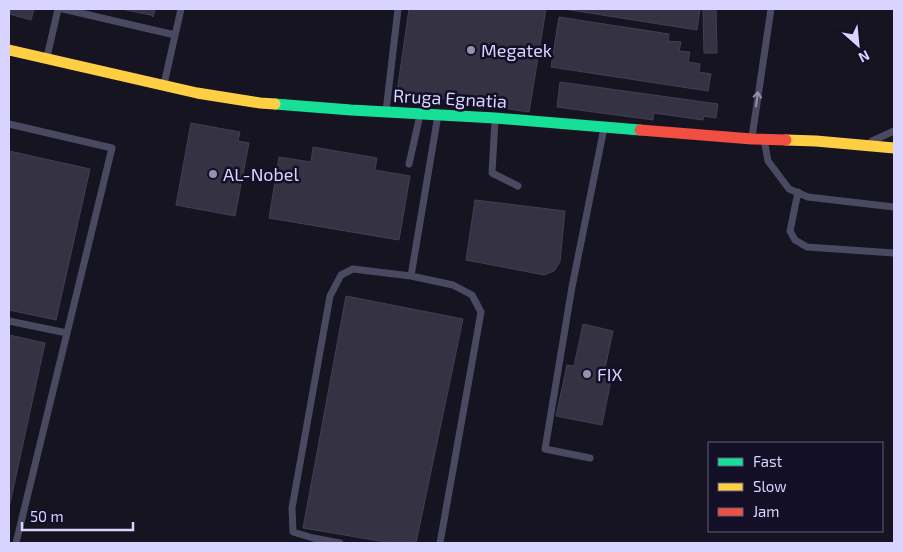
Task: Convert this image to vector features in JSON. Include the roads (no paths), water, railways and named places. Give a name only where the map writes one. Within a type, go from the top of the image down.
[{"type":"main road","name":"Rruga Egnatia","points":[[9,50],[197,93],[260,103],[495,118],[764,139],[806,140],[894,148]]},
{"type":"lane","points":[[47,59],[58,9]]},
{"type":"lane","points":[[63,9],[175,35]]},
{"type":"lane","points":[[164,85],[181,9]]},
{"type":"lane","points":[[386,111],[398,9]]},
{"type":"lane","points":[[752,138],[771,9]]},
{"type":"lane","points":[[409,164],[420,114]]},
{"type":"lane","points":[[411,276],[438,115]]},
{"type":"lane","points":[[495,118],[492,173],[518,186]]},
{"type":"lane","points":[[9,124],[112,148],[17,541],[9,538]]},
{"type":"lane","points":[[590,458],[545,449],[572,287],[605,126]]},
{"type":"lane","points":[[864,145],[894,130]]},
{"type":"lane","points":[[764,139],[768,161],[789,189],[808,197],[894,207]]},
{"type":"lane","points":[[798,192],[790,231],[795,240],[807,248],[894,252]]},
{"type":"lane","points":[[340,543],[293,532],[292,508],[330,296],[341,275],[353,269],[411,276],[453,285],[472,295],[481,312],[440,543]]},
{"type":"lane","points":[[9,321],[67,333]]},
{"type":"place","name":"Megatek","points":[[471,50]]},
{"type":"place","name":"AL-Nobel","points":[[213,174]]},
{"type":"place","name":"FIX","points":[[587,374]]}]
